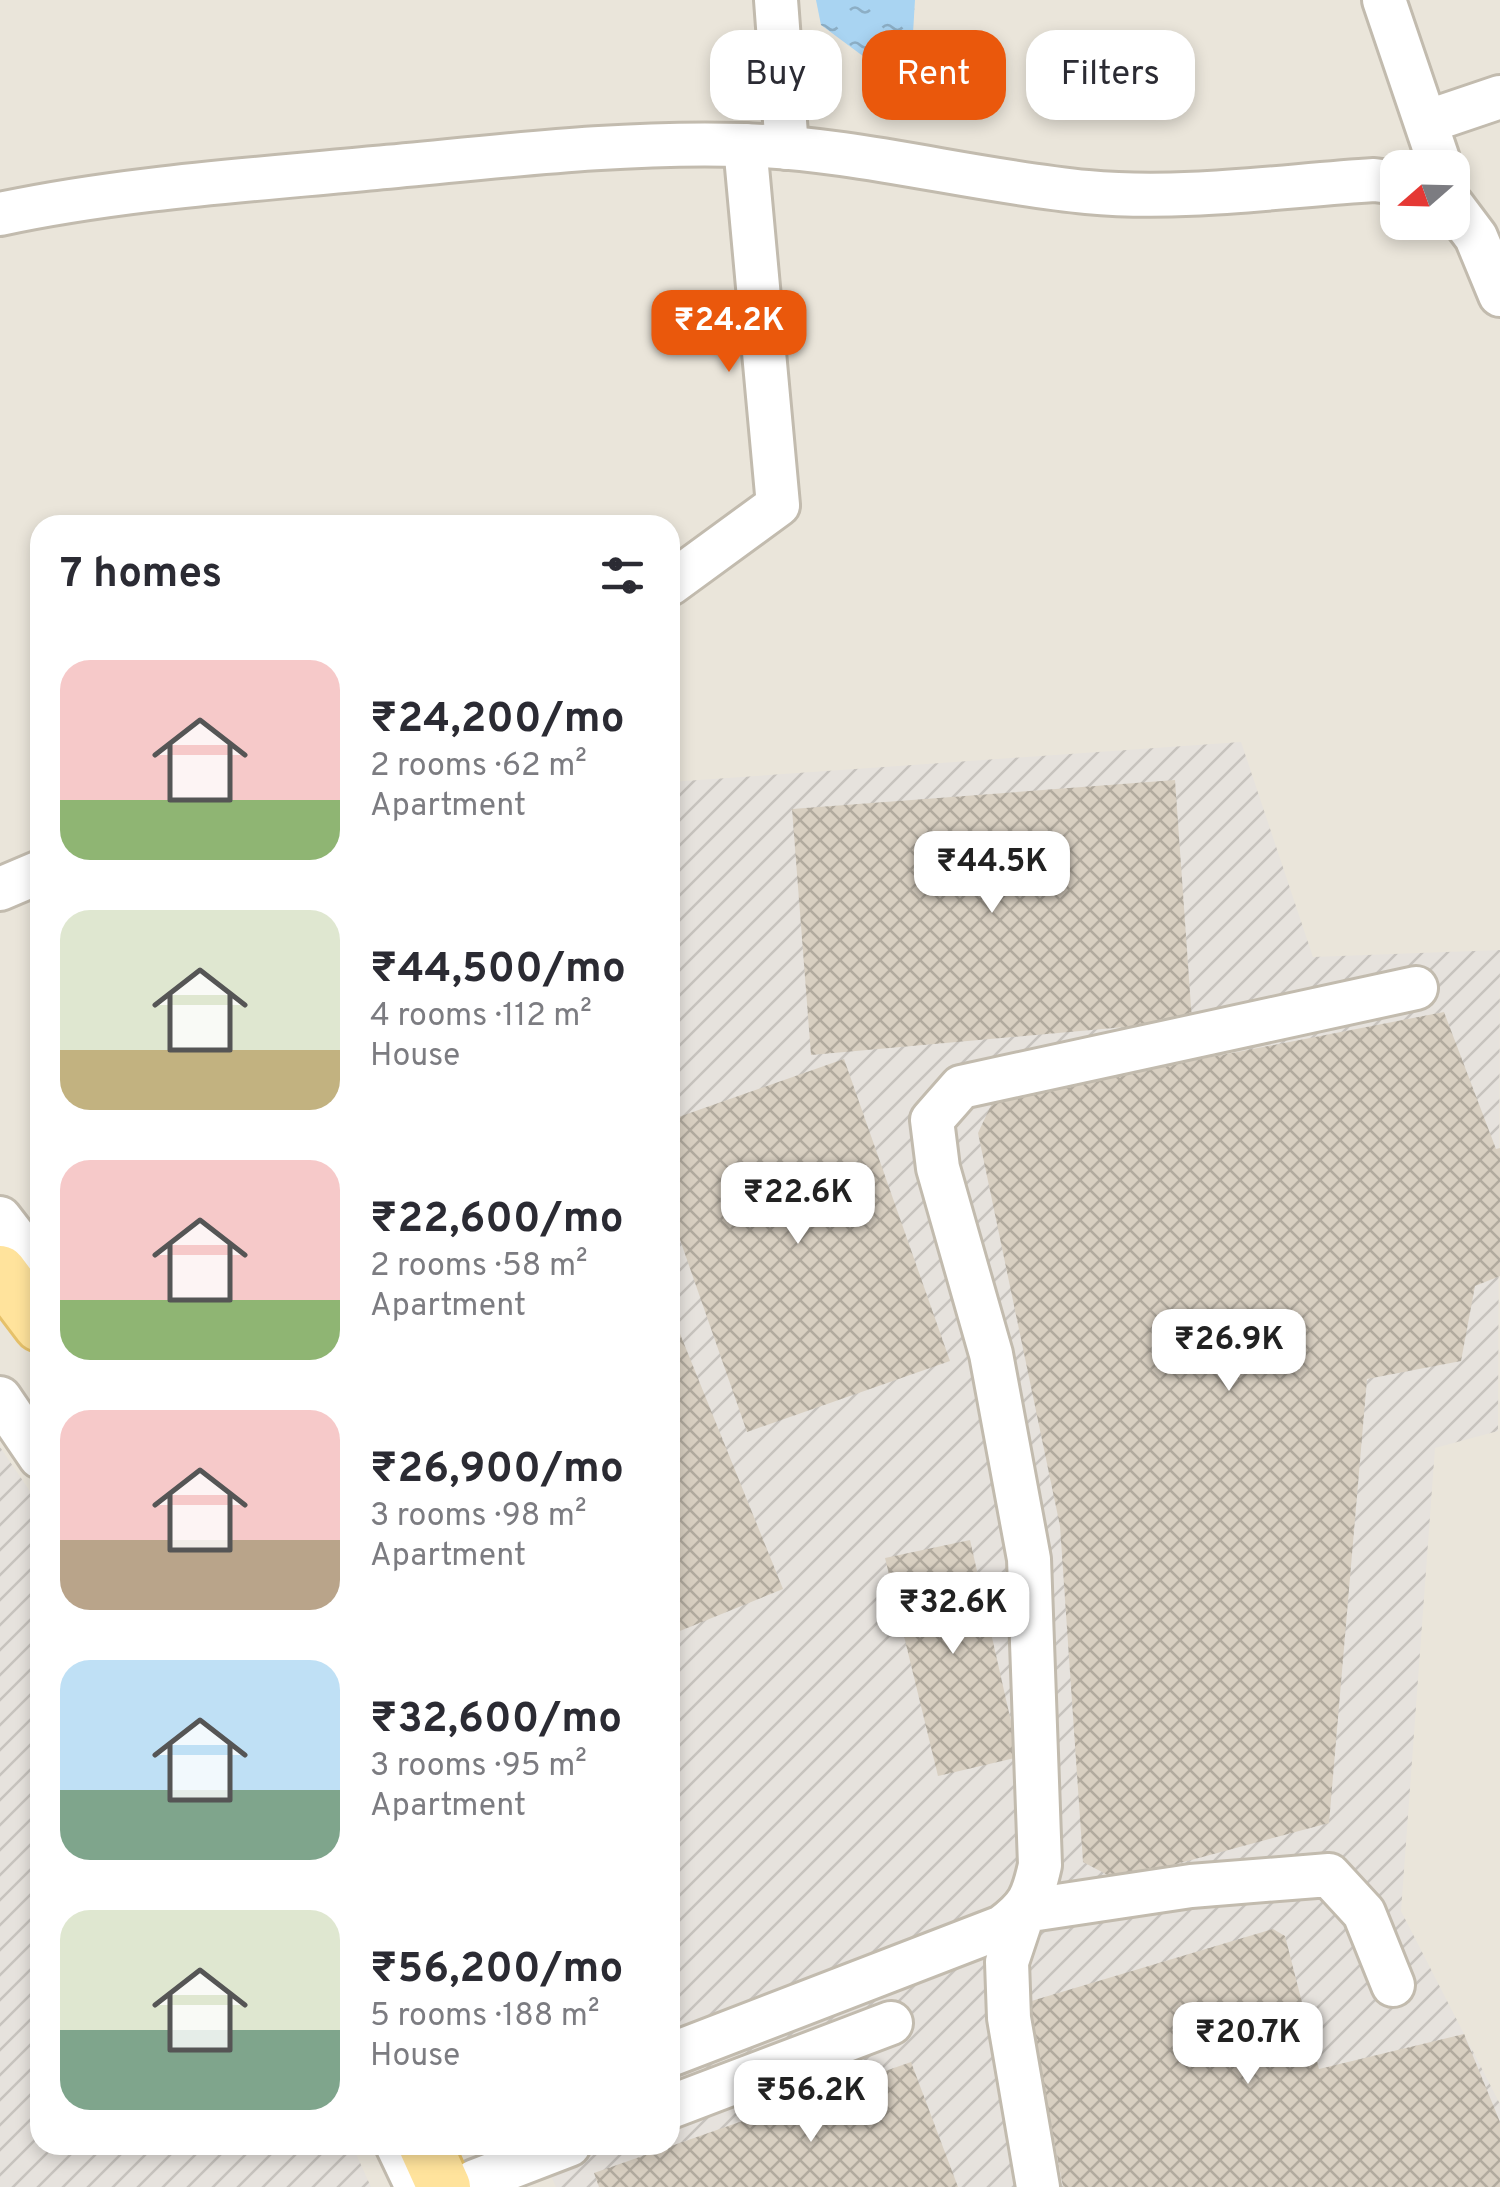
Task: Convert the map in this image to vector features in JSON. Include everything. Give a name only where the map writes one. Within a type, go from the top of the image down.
[{"type":"main road","points":[[0,1272],[30,1311]]},
{"type":"main road","points":[[438,2155],[464,2175]]},
{"type":"street","points":[[776,0],[787,148]]},
{"type":"street","points":[[1384,0],[1435,150]]},
{"type":"street","points":[[1426,122],[1500,98]]},
{"type":"street","points":[[0,214],[120,195],[626,145],[745,145],[868,156],[1032,186],[1094,192],[1169,193],[1380,181]]},
{"type":"street","points":[[680,577],[778,505],[745,145]]},
{"type":"street","points":[[1470,227],[1500,295]]},
{"type":"street","points":[[0,889],[30,876]]},
{"type":"street","points":[[0,909],[30,896]]},
{"type":"street","points":[[1038,2187],[1008,2018],[1008,1962],[1024,1911],[1034,1894],[1040,1865],[1028,1559],[991,1354],[938,1168],[932,1120],[961,1087],[1416,988]]},
{"type":"street","points":[[0,1218],[30,1257]]},
{"type":"street","points":[[0,1398],[30,1442]]},
{"type":"street","points":[[680,2050],[1002,1927],[1024,1911],[1191,1886],[1329,1875],[1364,1913],[1394,1985]]},
{"type":"street","points":[[680,2103],[891,2024]]},
{"type":"street","points":[[403,2155],[417,2187]]},
{"type":"street","points":[[464,2175],[535,2155]]},
{"type":"shaded area","points":[[0,0],[1500,0],[1500,2187],[0,2187]]},
{"type":"shaded area","points":[[1241,742],[1313,957],[1500,950],[1498,1431],[1435,1448],[1401,1911],[1500,2104],[1500,2187],[556,2187],[541,2155],[680,2155],[680,781]]},
{"type":"shaded area","points":[[0,1447],[30,1491],[30,2155],[357,2155],[371,2187],[0,2187]]},
{"type":"water","points":[[816,0],[915,0],[913,30],[862,30],[862,55],[842,41],[842,30],[828,30],[821,25]]},
{"type":"building","points":[[1175,780],[1192,1021],[811,1055],[792,809]]},
{"type":"building","points":[[1444,1012],[1496,1149],[1500,1148],[1500,1276],[1475,1286],[1461,1361],[1367,1379],[1329,1823],[1117,1880],[1083,1862],[1060,1526],[978,1133],[994,1099]]},
{"type":"building","points":[[844,1059],[950,1361],[747,1432],[680,1240],[680,1116]]},
{"type":"building","points":[[680,1334],[783,1589],[680,1631]]},
{"type":"building","points":[[970,1540],[1019,1757],[938,1776],[885,1558]]},
{"type":"building","points":[[1273,1929],[1285,1936],[1319,2069],[1464,2034],[1500,2122],[1500,2187],[1063,2187],[1028,2002]]},
{"type":"building","points":[[911,2062],[958,2187],[599,2187],[594,2173],[645,2155],[680,2155],[680,2143]]}]
